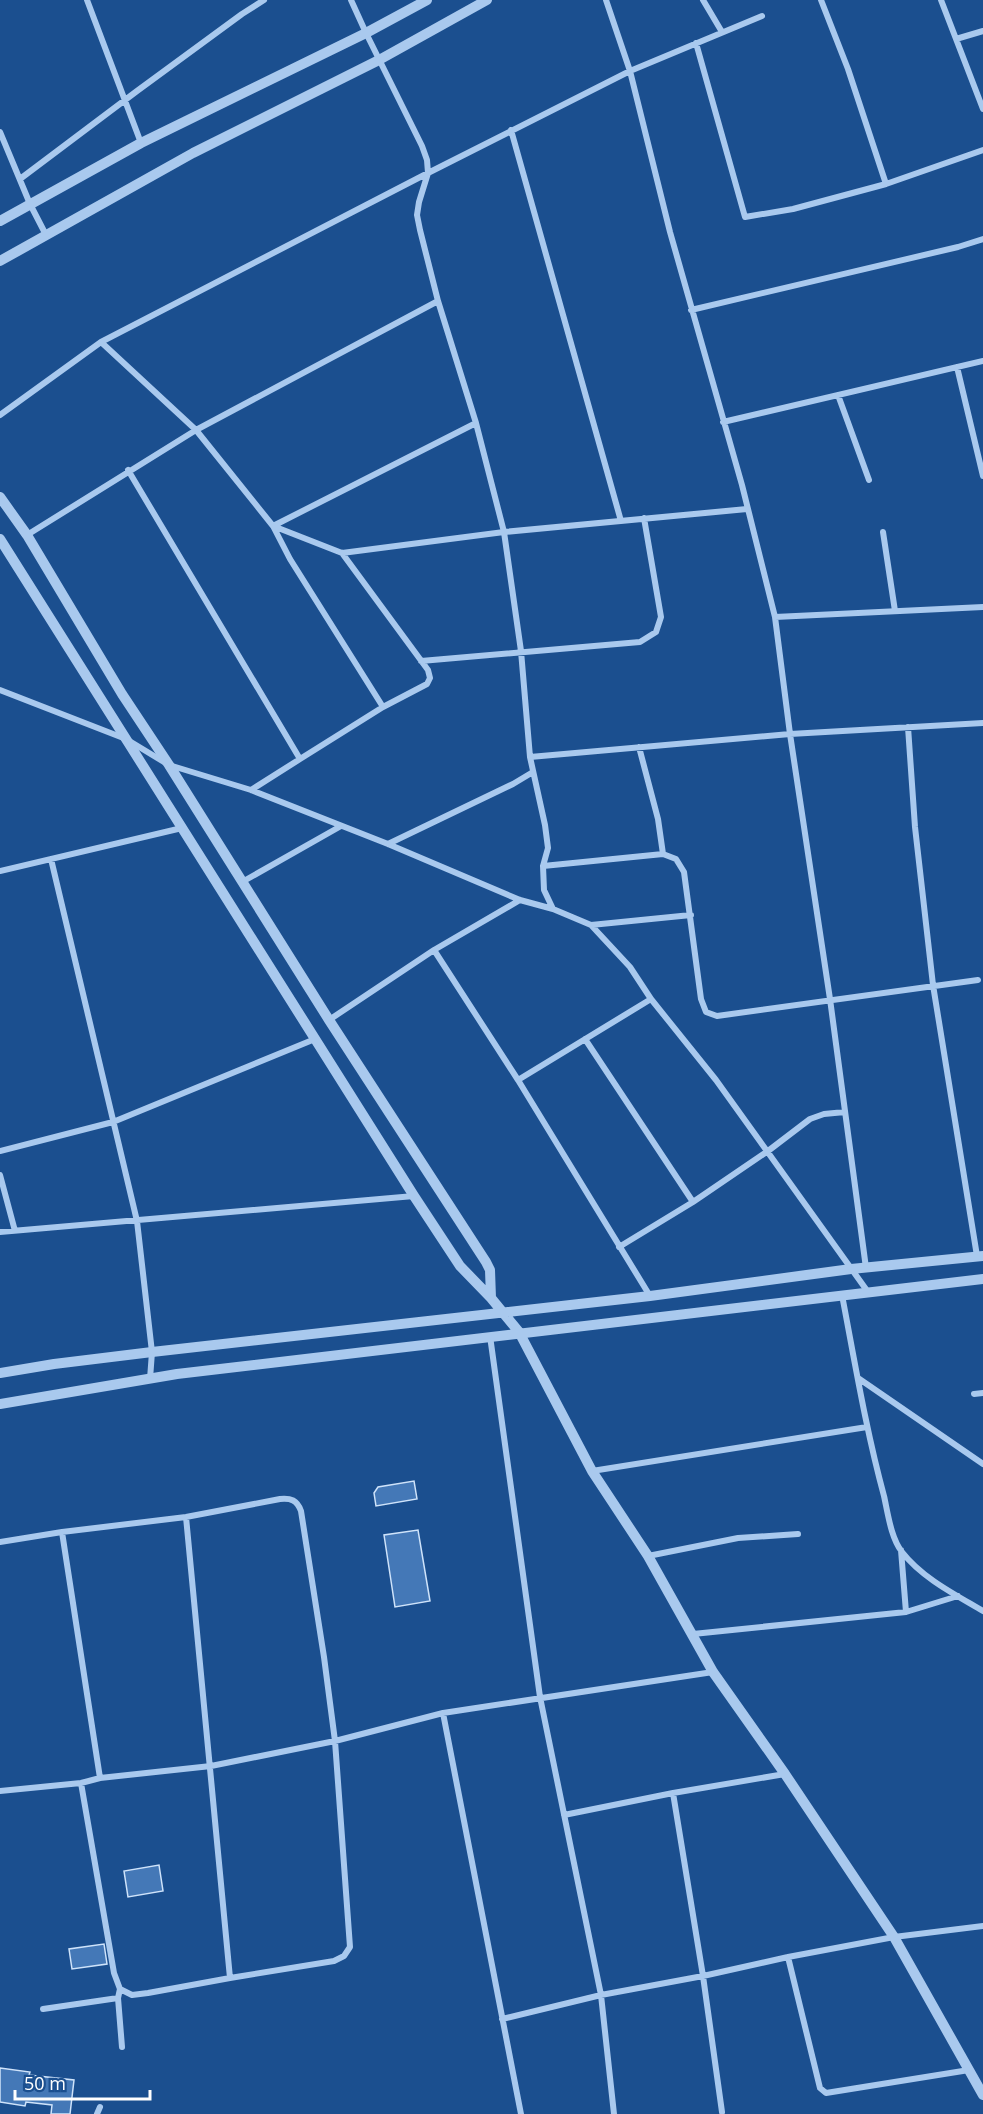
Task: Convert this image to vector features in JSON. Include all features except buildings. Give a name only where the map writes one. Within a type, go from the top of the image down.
[{"type":"street","points":[[87,0],[141,143]]},
{"type":"street","points":[[20,179],[124,100],[264,0]]},
{"type":"street","points":[[351,0],[423,146],[427,160],[428,173],[417,215],[438,301],[476,423],[504,532],[521,651],[530,757],[548,848],[543,866],[544,890],[553,909]]},
{"type":"street","points":[[0,221],[141,143],[366,33],[427,0]]},
{"type":"street","points":[[0,261],[193,153],[379,60],[487,0]]},
{"type":"street","points":[[606,0],[630,71],[691,310],[742,485],[775,617],[866,1268]]},
{"type":"street","points":[[703,0],[722,32]]},
{"type":"street","points":[[821,0],[848,69],[886,184]]},
{"type":"street","points":[[942,0],[983,109]]},
{"type":"street","points":[[0,415],[102,342],[511,130],[630,71],[762,16]]},
{"type":"street","points":[[956,39],[983,31]]},
{"type":"street","points":[[696,43],[745,217],[792,208],[886,184],[983,150]]},
{"type":"street","points":[[511,130],[621,521]]},
{"type":"street","points":[[0,132],[30,204],[46,235]]},
{"type":"street","points":[[691,310],[946,250],[983,239]]},
{"type":"street","points":[[27,535],[128,470],[196,430],[438,301]]},
{"type":"street","points":[[102,342],[196,430],[273,526],[290,559],[383,707]]},
{"type":"street","points":[[723,422],[983,362]]},
{"type":"street","points":[[957,368],[983,476]]},
{"type":"street","points":[[838,396],[869,480]]},
{"type":"street","points":[[273,526],[476,423]]},
{"type":"street","points":[[128,470],[300,759]]},
{"type":"street","points":[[0,497],[27,535],[122,694],[329,1020],[486,1262],[490,1270],[491,1298]]},
{"type":"street","points":[[273,526],[342,553],[504,532],[747,509]]},
{"type":"street","points":[[421,662],[521,651],[640,642],[656,632],[661,616],[644,518]]},
{"type":"street","points":[[883,532],[895,610]]},
{"type":"street","points":[[0,539],[414,1196],[460,1266],[519,1332],[592,1471],[648,1557],[713,1672],[785,1774],[894,1937],[983,2095]]},
{"type":"street","points":[[251,790],[383,707],[427,684],[430,678],[428,670],[342,553]]},
{"type":"street","points":[[775,617],[983,607]]},
{"type":"street","points":[[0,690],[126,739],[169,765],[251,790],[388,844],[520,900],[553,909],[591,925],[630,967],[651,999],[716,1080],[868,1292]]},
{"type":"street","points":[[530,757],[790,734],[983,723]]},
{"type":"street","points":[[0,1373],[153,1352],[477,1315],[505,1314],[850,1269],[980,1256],[933,985],[915,828],[908,728]]},
{"type":"street","points":[[639,747],[658,819],[663,854]]},
{"type":"street","points":[[388,844],[513,784],[533,772]]},
{"type":"street","points":[[242,882],[341,826]]},
{"type":"street","points":[[0,871],[182,828]]},
{"type":"street","points":[[543,866],[663,854],[676,859],[684,872],[701,999],[706,1012],[717,1016],[978,980]]},
{"type":"street","points":[[51,859],[137,1221],[153,1352],[150,1379]]},
{"type":"street","points":[[329,1020],[434,950],[520,900]]},
{"type":"street","points":[[591,925],[691,915]]},
{"type":"street","points":[[434,950],[518,1080],[650,1296]]},
{"type":"street","points":[[518,1080],[651,999]]},
{"type":"street","points":[[0,1151],[113,1122],[316,1038]]},
{"type":"street","points":[[585,1039],[693,1202]]},
{"type":"street","points":[[619,1247],[693,1202],[810,1119],[824,1114],[845,1112]]},
{"type":"street","points":[[0,1175],[15,1231]]},
{"type":"street","points":[[0,1232],[414,1196]]},
{"type":"street","points":[[0,1404],[150,1379],[519,1332],[983,1279]]},
{"type":"street","points":[[842,1296],[867,1427],[894,1535],[901,1550],[913,1564],[983,1611]]},
{"type":"street","points":[[490,1336],[540,1697],[601,1995],[614,2114]]},
{"type":"street","points":[[858,1378],[983,1464]]},
{"type":"street","points":[[974,1394],[983,1393]]},
{"type":"street","points":[[592,1471],[867,1427]]},
{"type":"street","points":[[0,1542],[186,1517],[280,1499],[290,1498],[298,1504],[301,1511],[335,1741],[350,1947],[344,1956],[334,1961],[148,1993],[132,1995],[120,1989]]},
{"type":"street","points":[[186,1517],[230,1978]]},
{"type":"street","points":[[62,1532],[100,1778]]},
{"type":"street","points":[[648,1557],[738,1538],[798,1534]]},
{"type":"street","points":[[901,1550],[906,1612]]},
{"type":"street","points":[[693,1634],[906,1612],[958,1596]]},
{"type":"street","points":[[0,1791],[211,1766],[335,1741],[443,1713],[713,1672]]},
{"type":"street","points":[[443,1713],[521,2114]]},
{"type":"street","points":[[564,1815],[672,1792],[785,1774]]},
{"type":"street","points":[[81,1783],[114,1973],[120,1989],[118,1998],[122,2047]]},
{"type":"street","points":[[672,1792],[703,1976],[722,2112]]},
{"type":"street","points":[[502,2019],[601,1995],[788,1957],[894,1937],[983,1926]]},
{"type":"street","points":[[788,1957],[820,2088],[826,2093],[970,2070]]},
{"type":"street","points":[[44,2009],[118,1998]]}]
